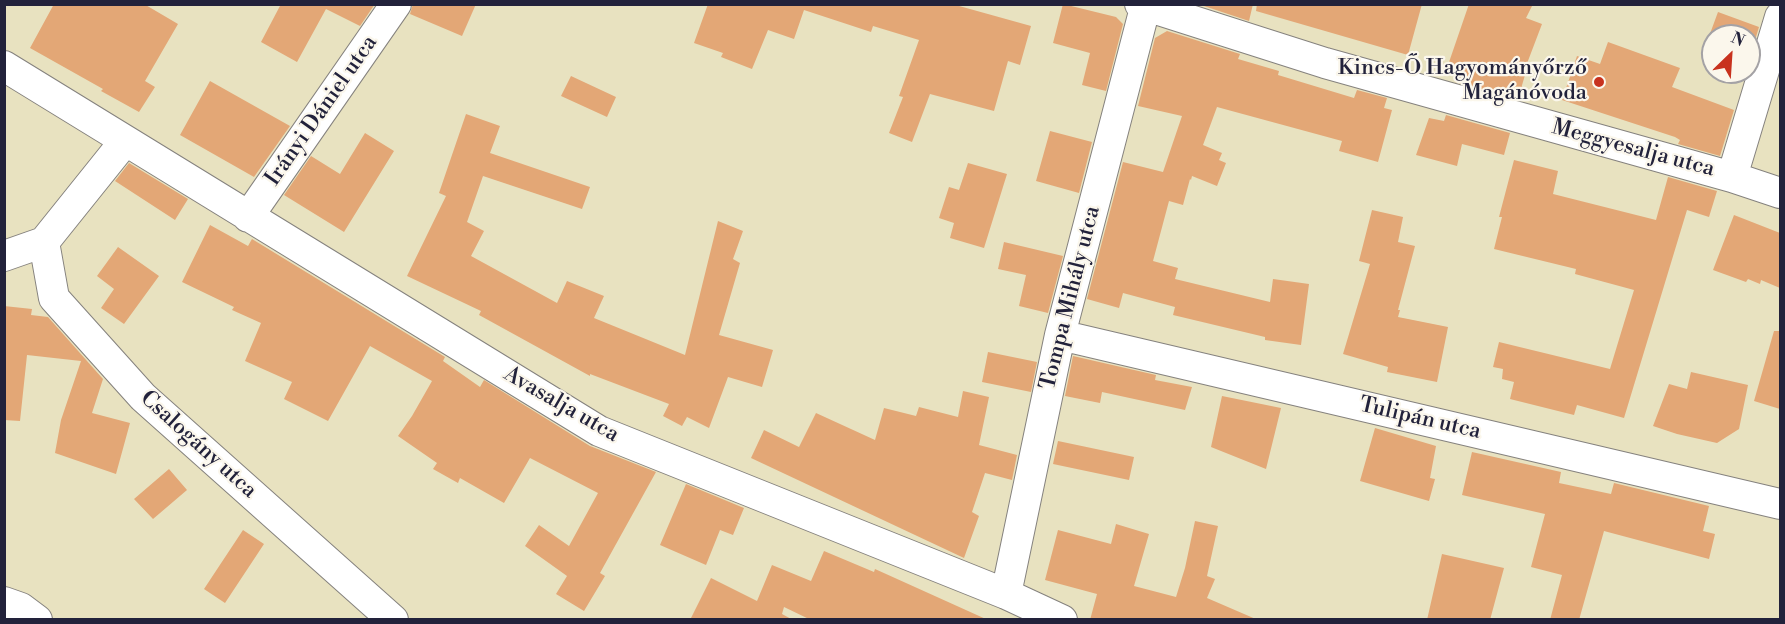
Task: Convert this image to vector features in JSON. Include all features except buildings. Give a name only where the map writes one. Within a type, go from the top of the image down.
[{"type":"street","name":"Irányi Dániel utca","points":[[248,217],[396,4]]},
{"type":"street","name":"Meggyesalja utca","points":[[1144,5],[1325,63],[1732,177],[1780,193]]},
{"type":"street","name":"Tompa Mihály utca","points":[[1006,594],[1060,335],[1144,5]]},
{"type":"street","points":[[1732,177],[1780,17]]},
{"type":"street","name":"Avasalja utca","points":[[4,66],[599,431],[1006,594],[1062,620]]},
{"type":"street","points":[[4,256],[44,242],[125,141]]},
{"type":"street","name":"Csalogány utca","points":[[44,242],[54,298],[143,397],[393,620]]},
{"type":"street","name":"Tulipán utca","points":[[1060,335],[1780,504]]},
{"type":"street","points":[[4,602],[21,608],[37,620]]},
{"type":"place","name":"Kincs-Ő Hagyományőrző Magánóvoda","points":[[1599,82]]}]
